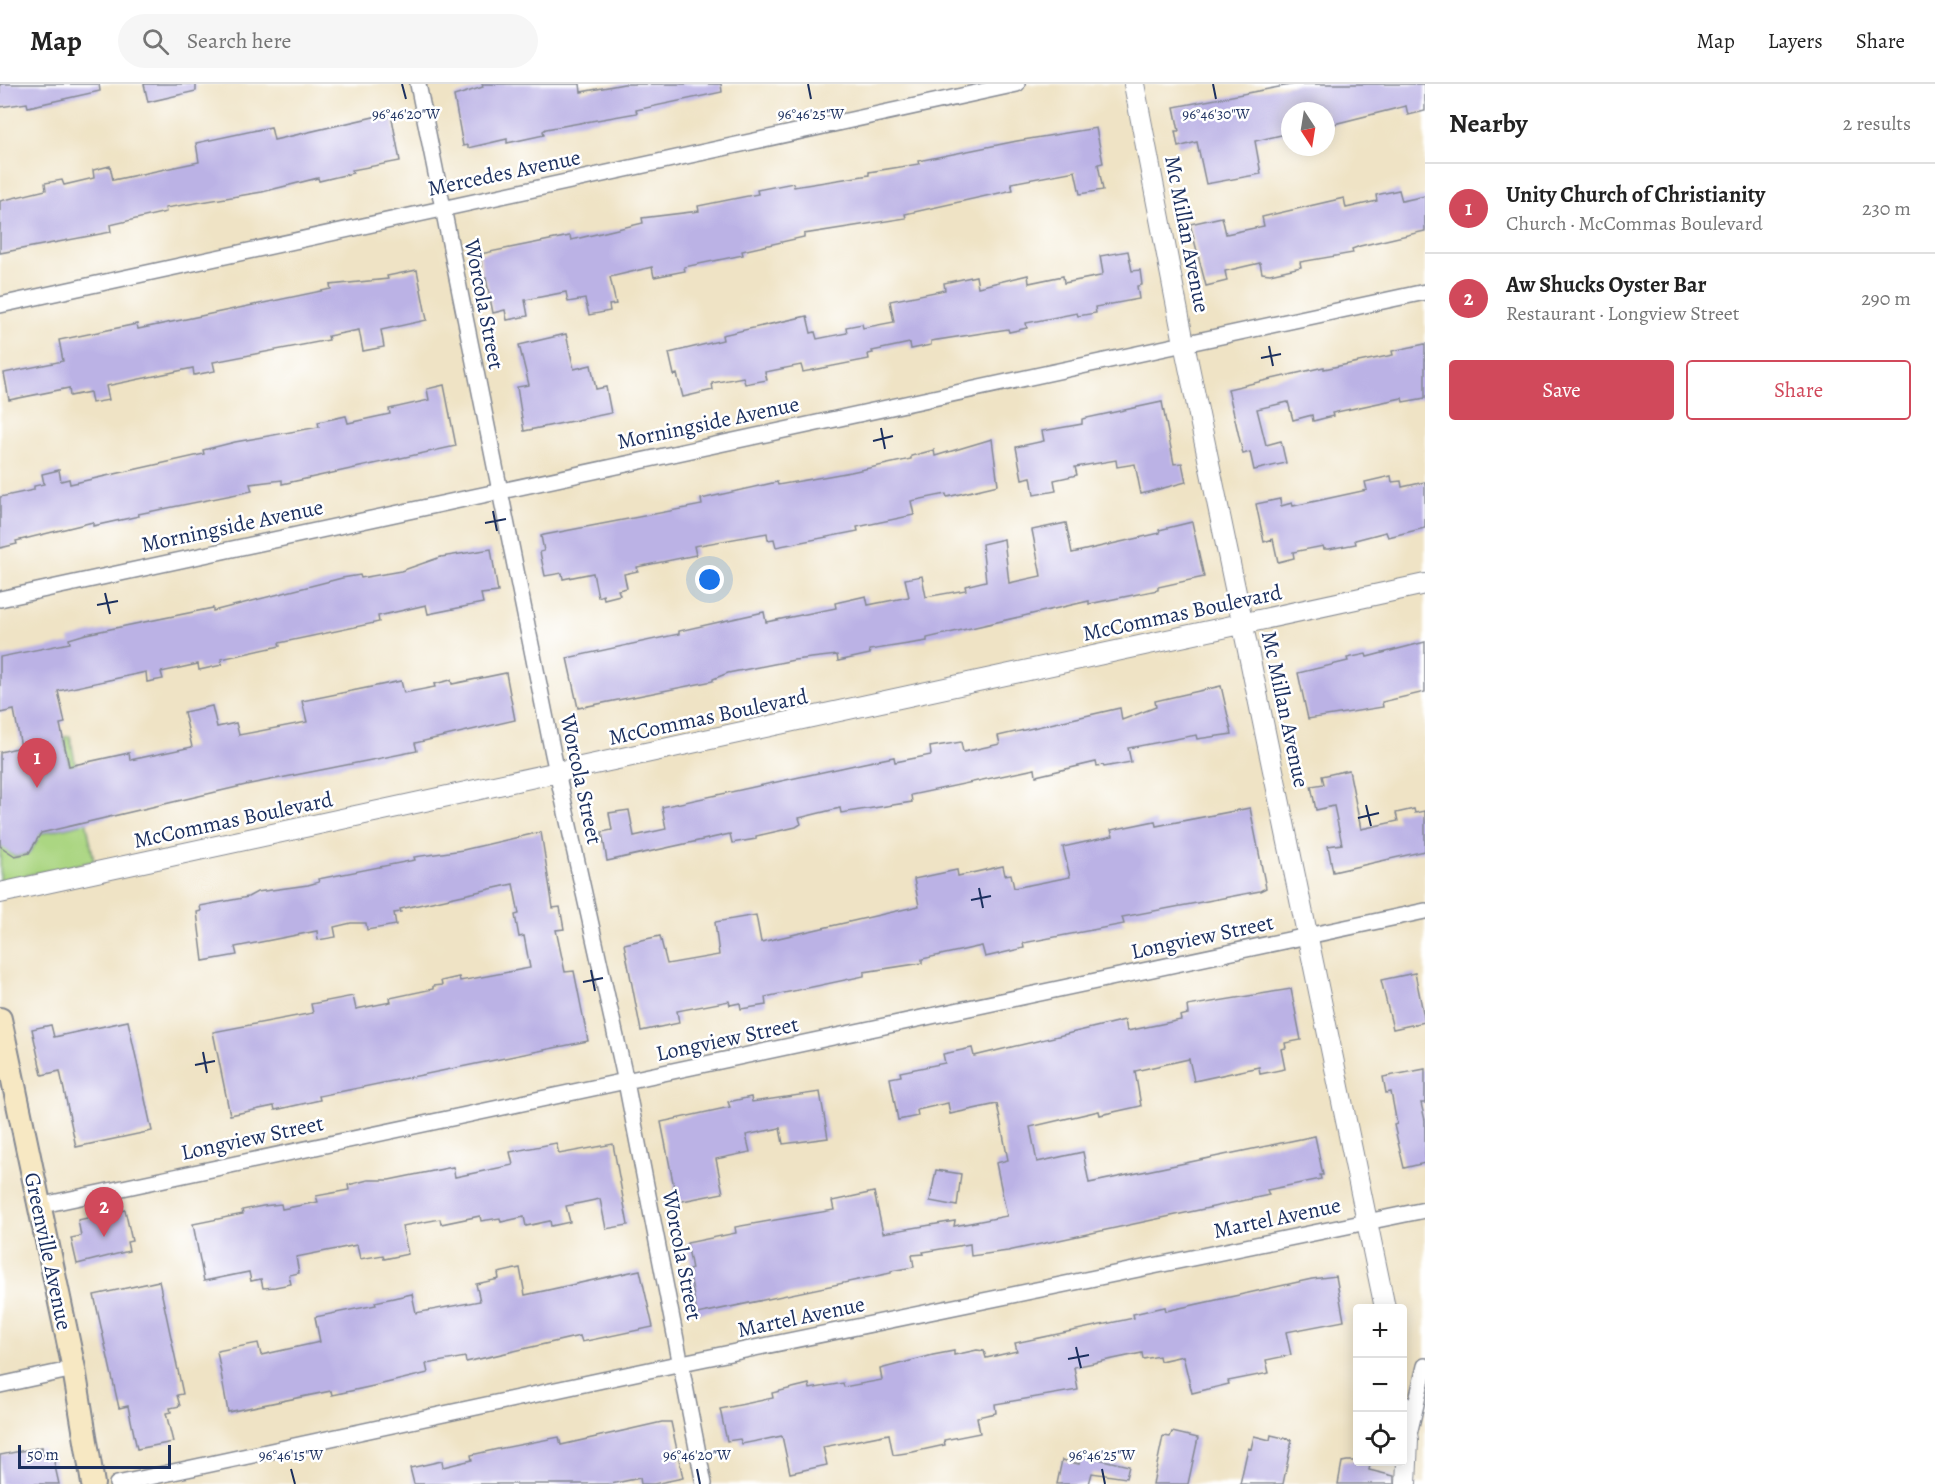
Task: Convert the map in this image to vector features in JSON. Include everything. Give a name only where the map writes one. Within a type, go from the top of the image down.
[{"type":"main road","name":"Greenville Avenue","points":[[0,1019],[74,1369],[93,1484]]},
{"type":"street","name":"Worcola Street","points":[[418,84],[557,774],[626,1082],[704,1484]]},
{"type":"street","name":"Mercedes Avenue","points":[[0,305],[1017,84]]},
{"type":"street","name":"Mc Millan Avenue","points":[[1134,84],[1184,344],[1244,622],[1384,1304]]},
{"type":"street","name":"Morningside Avenue","points":[[0,599],[1425,292]]},
{"type":"street","name":"McCommas Boulevard","points":[[0,893],[1425,584]]},
{"type":"street","name":"Longview Street","points":[[38,1206],[1425,911]]},
{"type":"street","name":"Martel Avenue","points":[[117,1484],[682,1363],[1425,1210]]},
{"type":"street","points":[[1406,1484],[1408,1440],[1425,1366]]},
{"type":"street","points":[[0,1385],[74,1369]]},
{"type":"street","points":[[1403,1412],[1408,1440]]},
{"type":"green space","points":[[70,736],[94,861],[0,881],[0,843],[15,857],[29,853],[37,841],[35,835],[81,824],[64,737]]},
{"type":"building","points":[[0,84],[99,84],[100,91],[28,107],[27,103],[0,107]]},
{"type":"building","points":[[144,84],[196,84],[196,91],[148,102]]},
{"type":"building","points":[[482,84],[580,84],[581,92],[624,84],[721,84],[722,92],[636,110],[637,113],[546,129],[543,131],[544,135],[507,143],[507,139],[468,148],[468,145],[463,146],[454,96],[483,87]]},
{"type":"building","points":[[1295,84],[1425,84],[1425,111],[1408,115],[1406,106],[1335,124],[1335,102],[1281,102],[1281,135],[1255,141],[1261,174],[1206,184],[1197,142],[1178,147],[1175,131],[1179,131],[1174,107]]},
{"type":"building","points":[[391,113],[400,161],[352,170],[353,173],[319,181],[318,178],[262,192],[165,208],[166,212],[110,225],[111,232],[0,253],[0,201],[46,190],[45,183],[62,180],[64,185],[94,178],[93,170],[110,166],[113,180],[199,162],[196,143],[271,127],[274,140]]},
{"type":"building","points":[[1096,128],[1103,163],[1098,164],[1103,190],[1080,194],[1075,171],[1011,183],[1013,190],[905,214],[906,218],[804,234],[804,237],[742,251],[743,255],[684,267],[685,271],[654,277],[652,267],[610,277],[616,304],[609,305],[610,311],[589,315],[585,299],[568,302],[566,292],[525,300],[528,316],[507,320],[505,310],[493,313],[486,278],[483,279],[480,254],[570,236],[571,240],[643,223],[642,218],[699,211],[698,206],[758,194],[757,190],[793,183],[794,187],[869,175],[869,172],[919,164],[918,161]]},
{"type":"building","points":[[1399,190],[1402,201],[1425,196],[1425,231],[1360,246],[1352,249],[1353,253],[1300,262],[1301,267],[1270,274],[1262,273],[1260,263],[1225,271],[1227,281],[1206,286],[1190,224],[1222,217],[1226,234],[1264,226],[1262,217],[1344,198],[1346,208],[1377,201],[1376,195]]},
{"type":"building","points":[[1128,251],[1132,271],[1140,270],[1142,285],[1137,286],[1139,299],[1095,307],[1096,313],[1078,316],[1077,313],[1026,323],[1027,328],[1009,332],[1008,329],[931,341],[931,345],[911,349],[910,343],[872,351],[873,353],[868,354],[869,359],[803,372],[801,365],[765,372],[767,380],[745,384],[743,377],[712,383],[713,390],[683,397],[677,374],[674,375],[669,353],[723,340],[722,335],[807,316],[811,333],[815,332],[817,339],[847,333],[846,327],[862,324],[863,328],[894,322],[890,301],[945,290],[944,283],[976,276],[978,287],[1028,275],[1029,283],[1063,276],[1064,283],[1100,276],[1103,273],[1100,256]]},
{"type":"building","points":[[417,270],[427,320],[381,330],[384,347],[363,351],[359,330],[328,336],[329,340],[213,362],[215,371],[194,375],[193,368],[106,386],[109,400],[92,403],[90,392],[70,396],[69,388],[9,400],[4,373],[63,361],[59,340],[137,324],[138,329],[331,289],[330,285],[388,279],[387,276]]},
{"type":"building","points":[[566,334],[574,369],[591,365],[596,389],[606,387],[611,413],[524,431],[517,387],[529,385],[519,345]]},
{"type":"building","points":[[1425,344],[1425,398],[1403,402],[1402,398],[1332,413],[1333,416],[1313,421],[1312,415],[1293,420],[1288,402],[1257,409],[1266,445],[1281,441],[1286,463],[1254,470],[1250,452],[1243,454],[1228,389],[1324,367],[1324,369],[1393,355],[1392,351]]},
{"type":"building","points":[[444,385],[456,446],[282,484],[282,480],[250,484],[252,491],[138,514],[139,516],[93,526],[93,522],[16,541],[17,544],[0,548],[0,497],[34,490],[34,486],[44,484],[42,474],[59,470],[61,481],[69,479],[70,484],[204,454],[203,450],[235,442],[319,427],[318,422],[346,416],[348,423],[390,414],[389,409],[429,400],[427,389]]},
{"type":"building","points":[[1162,402],[1174,464],[1182,463],[1186,482],[1141,494],[1135,464],[1117,467],[1116,460],[1075,467],[1077,475],[1054,480],[1056,491],[1034,495],[1031,477],[1022,479],[1016,447],[1044,441],[1042,431],[1082,424],[1082,419]]},
{"type":"building","points":[[992,439],[998,485],[947,497],[946,494],[911,501],[914,515],[857,527],[858,531],[776,547],[774,539],[768,540],[767,533],[694,546],[696,555],[637,567],[638,571],[624,574],[627,588],[618,590],[620,595],[604,599],[603,595],[598,597],[593,573],[563,579],[562,573],[545,576],[540,552],[544,551],[541,536],[544,535],[702,505],[701,499],[777,482],[778,485],[851,472],[911,459],[911,456],[934,450],[935,456]]},
{"type":"building","points":[[1391,476],[1392,482],[1401,481],[1402,487],[1425,482],[1425,528],[1388,537],[1386,532],[1355,540],[1356,544],[1329,549],[1324,549],[1323,546],[1293,552],[1294,558],[1278,562],[1273,539],[1264,542],[1256,504],[1280,499],[1281,506],[1292,503],[1293,506],[1367,490],[1365,482]]},
{"type":"building","points":[[1192,522],[1204,577],[1158,587],[1158,590],[1089,604],[1089,601],[927,638],[927,641],[869,650],[870,654],[838,661],[837,655],[794,660],[728,673],[713,681],[578,708],[567,658],[679,634],[679,631],[764,612],[766,622],[836,608],[835,603],[866,596],[868,605],[909,597],[905,579],[922,576],[926,597],[966,590],[965,586],[986,581],[982,544],[1004,539],[1009,583],[1041,576],[1032,530],[1066,523],[1072,553],[1160,533],[1159,530]]},
{"type":"building","points":[[491,549],[498,592],[481,594],[483,603],[428,614],[426,605],[378,616],[379,622],[279,643],[280,646],[221,659],[222,665],[199,670],[198,664],[161,672],[163,679],[147,682],[146,672],[58,691],[65,723],[60,724],[69,766],[129,753],[130,760],[192,747],[184,712],[212,706],[217,727],[236,723],[239,735],[307,722],[302,701],[401,681],[404,693],[435,687],[434,684],[451,680],[452,684],[506,673],[515,720],[415,743],[417,751],[250,784],[41,833],[29,853],[15,856],[0,846],[0,752],[21,747],[14,710],[0,713],[0,657],[70,643],[69,639],[86,634],[213,608],[213,611],[342,578],[360,575],[361,578],[401,571],[441,557]]},
{"type":"building","points":[[1425,642],[1425,692],[1382,702],[1383,707],[1308,719],[1298,673],[1348,661],[1347,658],[1366,654],[1367,657]]},
{"type":"building","points":[[1221,686],[1232,734],[1197,739],[1196,735],[1128,748],[1131,762],[1104,767],[1103,765],[1097,766],[1096,762],[1036,776],[1035,769],[911,795],[912,802],[841,813],[840,808],[799,818],[801,824],[796,827],[756,836],[756,839],[732,843],[730,834],[607,861],[602,832],[612,830],[609,813],[629,810],[634,836],[666,829],[662,807],[894,757],[895,762],[931,755],[930,747],[961,742],[963,752],[1000,744],[998,736],[1120,708],[1122,720],[1156,707],[1155,701]]},
{"type":"building","points":[[1349,770],[1361,829],[1398,821],[1396,813],[1414,809],[1415,813],[1425,811],[1425,851],[1333,872],[1328,846],[1342,844],[1334,806],[1316,810],[1311,786],[1324,784],[1322,776]]},
{"type":"building","points":[[1250,808],[1266,888],[1260,891],[1122,917],[1124,924],[1023,943],[1024,948],[985,957],[982,946],[922,959],[922,963],[864,972],[864,976],[765,997],[766,1005],[741,1009],[740,1003],[730,1005],[729,1001],[677,1011],[679,1023],[641,1031],[624,944],[660,936],[667,964],[719,955],[715,922],[756,915],[761,942],[919,906],[914,879],[957,870],[958,876],[1003,866],[1005,875],[1011,874],[1014,888],[1070,877],[1063,847],[1113,836],[1111,830],[1155,821],[1156,826]]},
{"type":"building","points":[[541,832],[553,908],[560,907],[564,929],[556,930],[565,972],[574,971],[588,1041],[319,1096],[320,1100],[275,1110],[274,1106],[230,1115],[213,1032],[313,1013],[311,1004],[353,996],[356,1009],[391,1002],[390,998],[433,989],[433,986],[442,985],[441,981],[459,977],[460,981],[530,968],[524,936],[519,937],[515,915],[519,914],[513,884],[400,909],[401,912],[394,913],[396,925],[367,930],[366,923],[351,923],[334,927],[336,937],[318,940],[317,931],[235,947],[237,955],[203,961],[197,912],[201,911],[200,906],[248,897],[257,892],[308,885],[319,882],[318,879],[415,860],[414,857],[463,850]]},
{"type":"building","points":[[1415,973],[1425,1022],[1393,1029],[1381,980]]},
{"type":"building","points":[[1291,989],[1301,1040],[1285,1043],[1286,1048],[1281,1049],[1285,1069],[1260,1074],[1259,1067],[1194,1081],[1189,1059],[1135,1071],[1141,1106],[1100,1115],[1099,1111],[1030,1127],[1037,1162],[1083,1152],[1089,1183],[1315,1136],[1323,1175],[1320,1175],[1321,1179],[1267,1190],[1269,1195],[1008,1251],[971,1256],[970,1244],[923,1252],[924,1254],[912,1255],[914,1267],[697,1314],[687,1243],[736,1233],[735,1227],[834,1210],[832,1201],[874,1192],[883,1233],[955,1221],[954,1226],[1007,1216],[996,1163],[1008,1160],[997,1104],[950,1114],[948,1103],[917,1110],[918,1116],[898,1120],[890,1078],[901,1076],[900,1072],[945,1063],[943,1054],[972,1048],[974,1056],[1125,1020],[1127,1031],[1181,1020],[1180,1016],[1188,1014],[1187,1006]]},
{"type":"building","points":[[128,1021],[152,1131],[76,1147],[60,1071],[42,1075],[32,1029],[51,1025],[54,1037]]},
{"type":"building","points":[[1425,1069],[1425,1103],[1421,1103],[1425,1120],[1425,1163],[1404,1168],[1394,1125],[1397,1124],[1391,1092],[1386,1093],[1383,1077]]},
{"type":"building","points":[[820,1092],[828,1138],[783,1144],[780,1128],[746,1135],[750,1152],[716,1159],[723,1193],[677,1202],[661,1122],[730,1107],[728,1102],[751,1097],[752,1102]]},
{"type":"building","points":[[556,1143],[559,1154],[613,1144],[628,1225],[606,1229],[600,1199],[566,1206],[570,1222],[551,1226],[550,1221],[526,1226],[524,1217],[501,1222],[500,1218],[481,1221],[480,1216],[441,1224],[440,1219],[402,1226],[408,1254],[384,1259],[383,1255],[360,1259],[357,1245],[296,1257],[299,1273],[289,1275],[291,1284],[263,1288],[261,1279],[251,1281],[249,1272],[204,1281],[193,1224],[243,1214],[242,1210],[263,1206],[281,1204],[282,1209],[318,1202],[316,1196],[349,1190],[348,1185],[368,1180],[389,1180],[453,1167],[455,1177],[513,1165],[510,1152]]},
{"type":"building","points":[[936,1170],[961,1174],[957,1206],[930,1201]]},
{"type":"building","points":[[125,1210],[132,1241],[127,1242],[129,1251],[77,1264],[71,1238],[81,1236],[78,1220]]},
{"type":"building","points":[[520,1268],[525,1295],[640,1270],[653,1327],[582,1342],[580,1336],[466,1362],[465,1357],[426,1364],[428,1373],[332,1395],[331,1391],[228,1412],[217,1351],[258,1343],[261,1355],[320,1342],[315,1317],[376,1305],[375,1302],[412,1294],[416,1313],[480,1301],[476,1284],[499,1279],[498,1273]]},
{"type":"building","points":[[1336,1276],[1344,1321],[1286,1332],[1291,1355],[1266,1360],[1269,1373],[1228,1381],[1229,1384],[1192,1393],[1183,1356],[1160,1361],[1159,1356],[1143,1359],[1142,1353],[1074,1367],[1078,1390],[995,1404],[996,1413],[977,1417],[980,1433],[944,1440],[945,1445],[913,1452],[893,1455],[889,1434],[823,1447],[827,1465],[790,1473],[782,1436],[742,1444],[740,1439],[727,1441],[720,1409],[773,1398],[772,1393],[809,1384],[810,1389],[843,1383],[844,1387],[882,1380],[880,1369],[933,1355],[954,1351],[954,1355],[977,1350],[984,1351],[986,1358],[1017,1351],[1015,1343],[1134,1318],[1133,1314],[1165,1307],[1166,1311],[1312,1279]]},
{"type":"building","points":[[159,1281],[183,1394],[177,1395],[180,1406],[170,1408],[171,1412],[166,1413],[173,1442],[137,1449],[128,1406],[119,1408],[94,1295]]},
{"type":"building","points":[[662,1422],[671,1422],[683,1478],[654,1484],[641,1484],[640,1478],[611,1484],[414,1484],[410,1468],[442,1461],[443,1467],[472,1460],[471,1455],[498,1449],[559,1437],[561,1445]]},
{"type":"building","points":[[1172,1432],[1198,1438],[1188,1484],[1153,1484],[1163,1436],[1170,1437]]},
{"type":"building","points":[[1271,1435],[1292,1440],[1283,1484],[1240,1484],[1248,1448],[1251,1449],[1254,1436],[1270,1440]]},
{"type":"building","points":[[42,1447],[43,1455],[52,1453],[59,1484],[0,1484],[0,1455]]},
{"type":"building","points":[[1081,1455],[1129,1466],[1126,1478],[1092,1473],[1089,1484],[1057,1484],[1062,1460],[1079,1464]]},
{"type":"building","points":[[1353,1461],[1353,1466],[1370,1466],[1369,1470],[1394,1476],[1394,1484],[1338,1484],[1342,1462]]},
{"type":"place","name":"Unity Church of Christianity","points":[[37,788]]},
{"type":"place","name":"Aw Shucks Oyster Bar","points":[[104,1237]]}]
